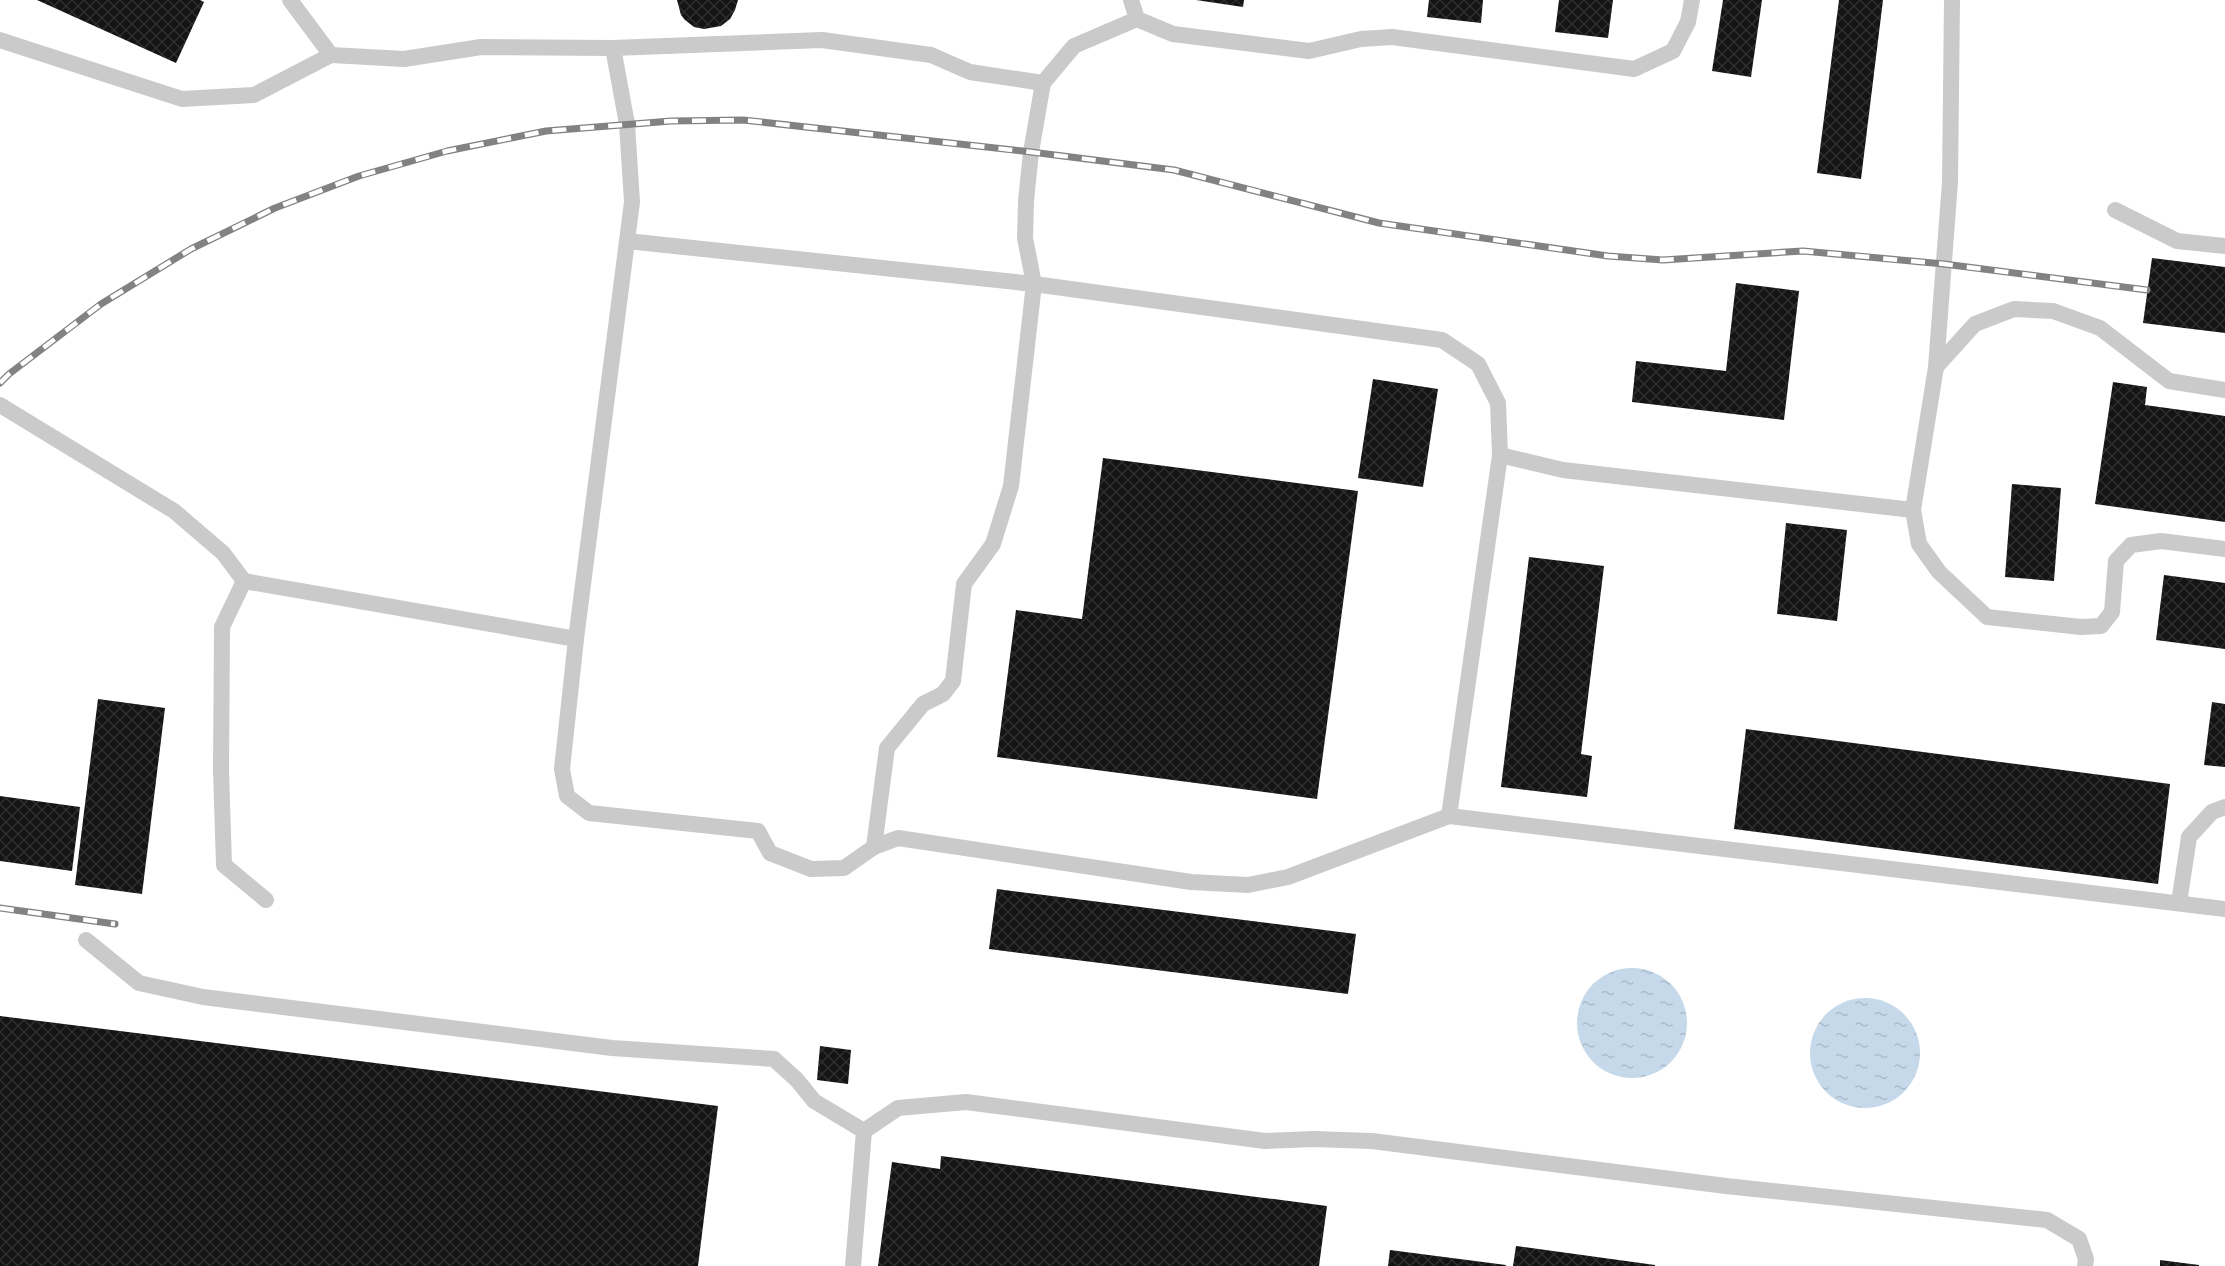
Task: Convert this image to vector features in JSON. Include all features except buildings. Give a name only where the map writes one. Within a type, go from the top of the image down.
[{"type":"lane","points":[[290,0],[331,56]]},
{"type":"lane","points":[[1131,0],[1137,19]]},
{"type":"lane","points":[[874,847],[887,748],[923,704],[943,694],[953,681],[964,584],[993,544],[1011,486],[1034,284],[1025,238],[1031,152],[1043,83],[1074,46],[1137,19],[1173,34],[1309,51],[1361,39],[1392,37],[1634,69],[1673,51],[1688,22],[1692,0]]},
{"type":"lane","points":[[1952,0],[1950,182],[1936,367],[1912,510],[1919,544],[1939,572],[1987,617],[2081,627],[2101,626],[2112,612],[2116,561],[2131,545],[2161,541],[2225,549]]},
{"type":"lane","points":[[0,40],[182,99],[254,95],[331,56],[404,59],[481,47],[613,48],[822,40],[932,55],[970,72],[1043,83]]},
{"type":"lane","points":[[613,48],[627,124],[632,202],[576,639],[562,769],[567,796],[589,813],[758,831],[770,853],[811,869],[844,868],[874,847],[898,838],[1191,882],[1248,885],[1288,877],[1449,816],[2225,909]]},
{"type":"lane","points":[[2115,210],[2177,241],[2225,246]]},
{"type":"lane","points":[[627,241],[1034,284],[1442,340],[1478,364],[1498,403],[1500,455],[1449,816]]},
{"type":"lane","points":[[1936,367],[1975,324],[2014,309],[2053,311],[2100,328],[2169,381],[2225,390]]},
{"type":"lane","points":[[0,405],[174,511],[223,553],[244,580],[576,639]]},
{"type":"lane","points":[[1500,455],[1563,470],[1912,510]]},
{"type":"lane","points":[[244,580],[222,627],[221,771],[224,864],[266,900]]},
{"type":"lane","points":[[2179,903],[2189,837],[2212,812],[2225,807]]},
{"type":"lane","points":[[86,940],[139,983],[203,997],[612,1048],[774,1059],[797,1080],[814,1101],[864,1131]]},
{"type":"lane","points":[[864,1131],[898,1108],[966,1102],[1265,1141],[1314,1139],[1372,1141],[1726,1186],[2047,1220],[2079,1239],[2086,1259],[2085,1266]]},
{"type":"lane","points":[[853,1266],[864,1131]]},
{"type":"water","points":[[1632,968],[1653,972],[1671,984],[1683,1002],[1687,1023],[1683,1044],[1671,1062],[1653,1074],[1632,1078],[1611,1074],[1593,1062],[1581,1044],[1577,1023],[1581,1002],[1593,984],[1611,972]]},
{"type":"water","points":[[1865,998],[1886,1002],[1904,1014],[1916,1032],[1920,1053],[1916,1074],[1904,1092],[1886,1104],[1865,1108],[1844,1104],[1826,1092],[1814,1074],[1810,1053],[1814,1032],[1826,1014],[1844,1002]]},
{"type":"railway","points":[[0,383],[101,304],[191,249],[275,208],[359,176],[447,151],[546,131],[671,121],[743,120],[1174,170],[1379,223],[1608,256],[1663,260],[1803,251],[1944,264],[2147,290]]},
{"type":"railway","points":[[0,908],[115,924]]}]
